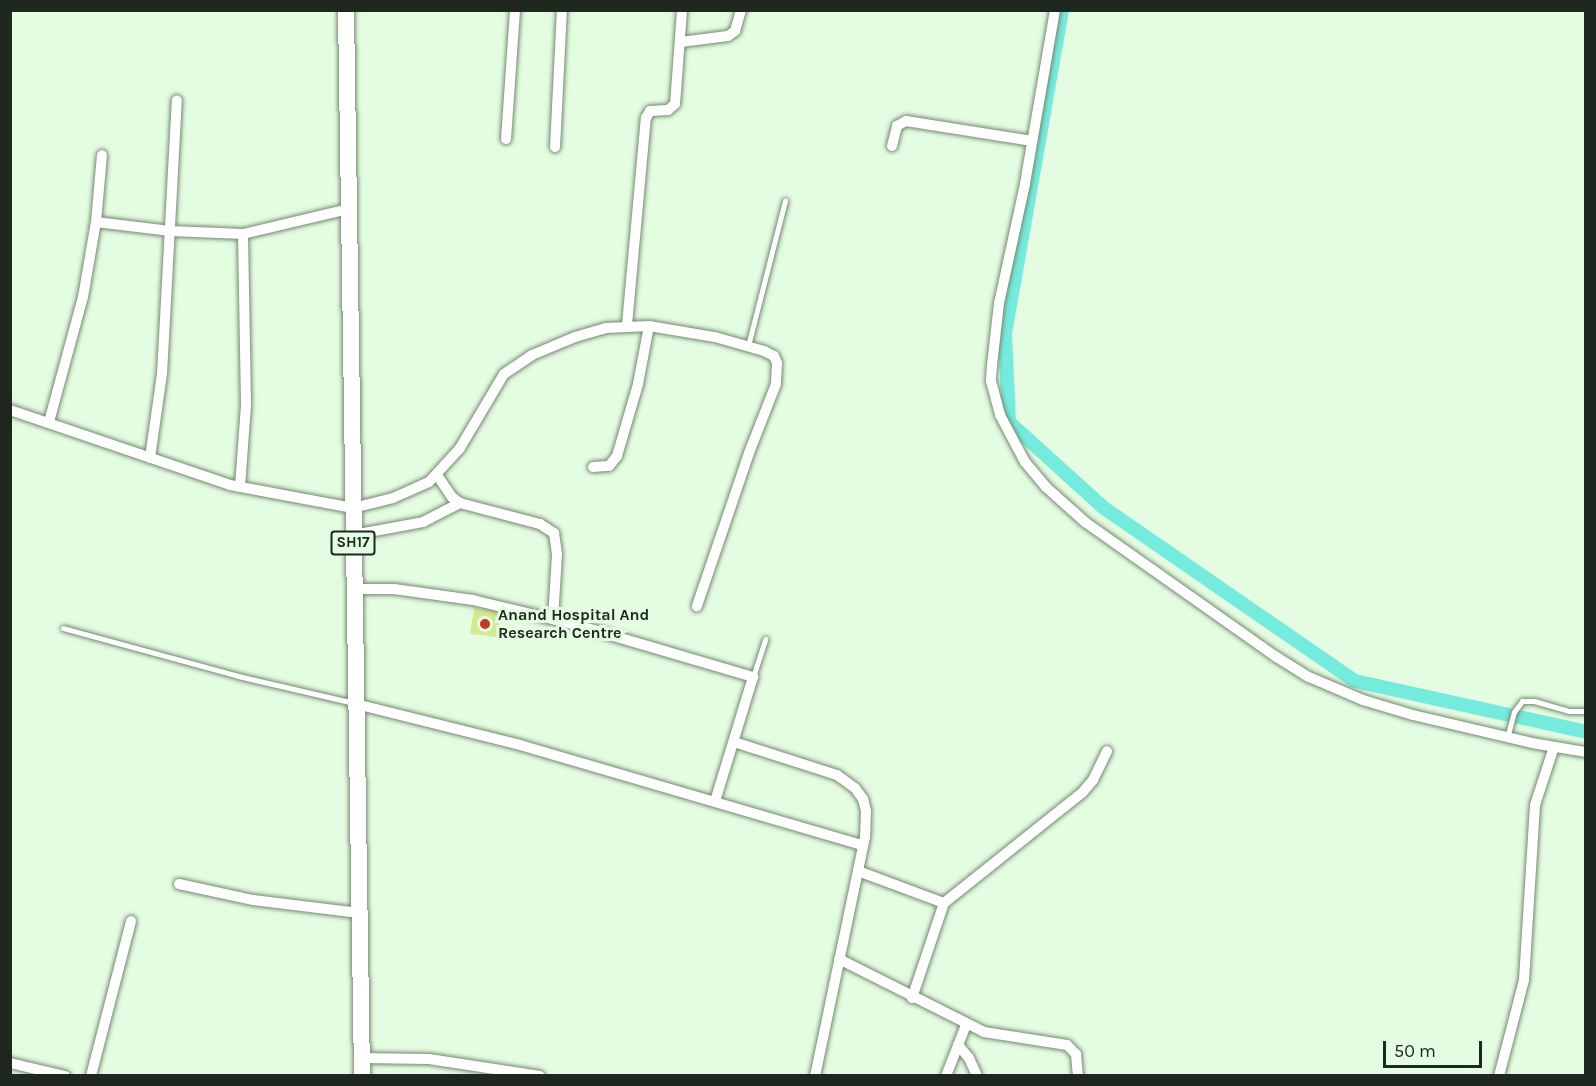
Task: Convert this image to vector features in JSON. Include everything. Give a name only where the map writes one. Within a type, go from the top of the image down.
[{"type":"main road","name":"SH17","points":[[346,10],[362,1076]]},
{"type":"street","points":[[506,139],[515,10]]},
{"type":"street","points":[[555,147],[562,10]]},
{"type":"street","points":[[627,325],[646,118],[650,111],[674,107],[682,10]]},
{"type":"street","points":[[681,42],[728,36],[735,31],[741,10]]},
{"type":"street","points":[[1055,10],[1032,141],[999,303],[991,381],[1000,415],[1025,462],[1046,487],[1085,522],[1294,668],[1371,703],[1507,738],[1586,752]]},
{"type":"street","points":[[150,458],[162,374],[177,100]]},
{"type":"street","points":[[892,146],[897,126],[906,121],[1032,141]]},
{"type":"street","points":[[49,422],[78,321],[96,222],[102,155]]},
{"type":"street","points":[[96,222],[170,231],[243,234],[349,209]]},
{"type":"street","points":[[240,487],[246,405],[243,234]]},
{"type":"street","points":[[10,410],[240,487],[353,508],[415,490],[437,476],[460,448],[504,374],[517,364],[575,337],[627,325],[649,326],[705,335],[748,346],[774,356],[777,363],[776,384],[749,453],[697,606]]},
{"type":"street","points":[[593,467],[609,466],[617,456],[639,384],[649,326]]},
{"type":"street","points":[[437,476],[452,497],[460,503],[540,524],[554,533],[558,554],[553,619]]},
{"type":"street","points":[[353,535],[423,522],[460,503]]},
{"type":"street","points":[[354,589],[432,593],[553,619],[753,677],[715,801]]},
{"type":"street","points":[[356,704],[530,748],[863,845]]},
{"type":"street","points":[[734,742],[826,770],[847,780],[855,788],[865,805],[867,824],[816,1076]]},
{"type":"street","points":[[1498,1076],[1524,980],[1535,805],[1554,747]]},
{"type":"street","points":[[912,998],[944,903],[1082,793],[1093,780],[1107,751]]},
{"type":"street","points":[[858,871],[944,903]]},
{"type":"street","points":[[179,884],[253,900],[359,913]]},
{"type":"street","points":[[91,1076],[131,921]]},
{"type":"street","points":[[839,959],[966,1024],[1002,1036],[1067,1045],[1076,1054],[1078,1076]]},
{"type":"street","points":[[946,1076],[966,1024]]},
{"type":"street","points":[[958,1045],[969,1058],[977,1076]]},
{"type":"street","points":[[361,1058],[429,1059],[540,1076]]},
{"type":"street","points":[[10,1063],[65,1076]]},
{"type":"lane","points":[[748,346],[785,201]]},
{"type":"lane","points":[[63,628],[238,676],[356,704]]},
{"type":"lane","points":[[753,677],[765,639]]},
{"type":"lane","points":[[1507,738],[1514,712],[1518,705],[1527,700],[1569,711],[1586,711]]},
{"type":"building","points":[[474,608],[501,612],[497,637],[470,634]]},
{"type":"waterway","points":[[1062,10],[1005,334],[1009,422],[1104,508],[1355,681],[1586,732]]},
{"type":"place","name":"Anand Hospital And Research Centre","points":[[485,624]]}]
